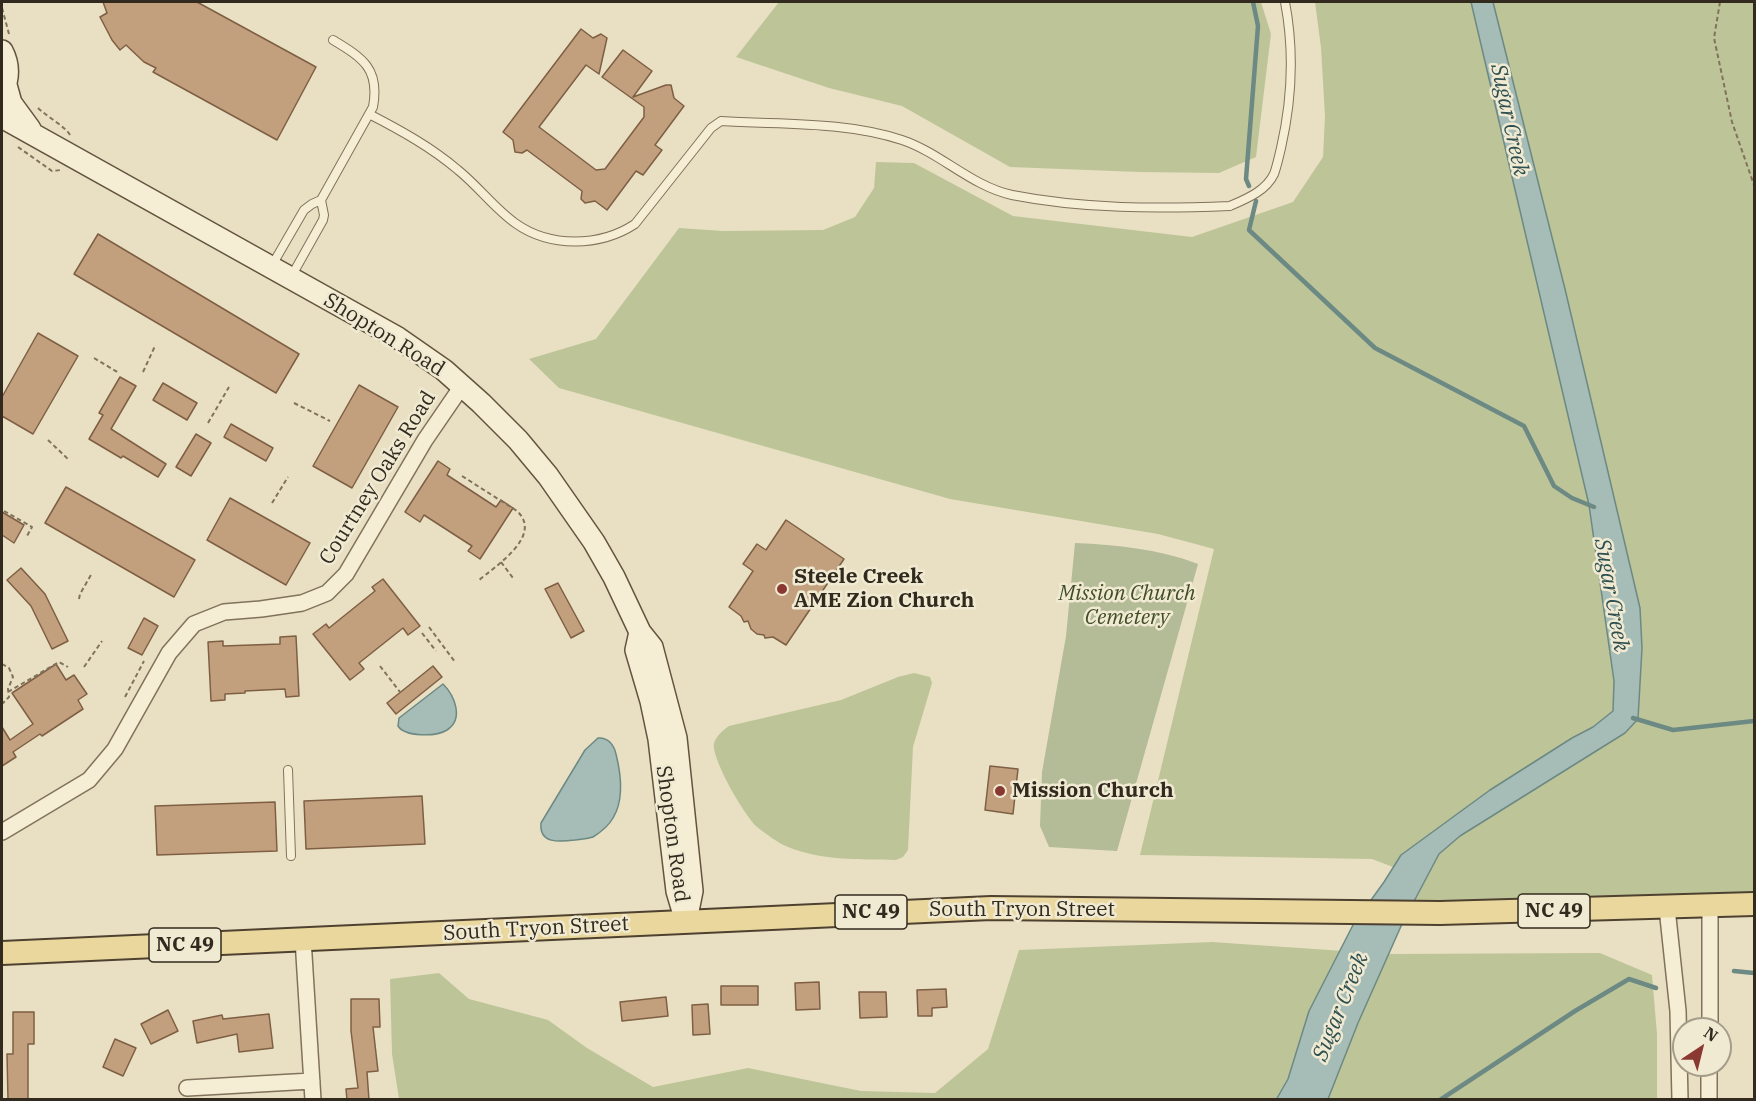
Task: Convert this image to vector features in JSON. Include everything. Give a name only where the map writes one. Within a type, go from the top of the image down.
[{"type":"main road","name":"South Tryon Street","points":[[2,953],[991,908],[1440,913],[1755,904]]},
{"type":"street","name":"Shopton Road","points":[[6,44],[8,72],[4,90],[11,104],[37,138]]},
{"type":"street","name":"Shopton Road","points":[[2,117],[398,338],[444,370],[518,440],[548,476],[594,542],[614,577],[640,632],[652,647],[676,738],[692,891],[686,921]]},
{"type":"street","name":"Courtney Oaks Road","points":[[2,832],[88,780],[115,749],[169,653],[194,624],[224,612],[302,603],[327,593],[346,574],[425,440],[462,386]]},
{"type":"street","points":[[1710,906],[1710,1017]]},
{"type":"street","points":[[1667,908],[1678,1011],[1680,1100]]},
{"type":"street","points":[[303,939],[313,1100]]},
{"type":"street","points":[[1709,1077],[1709,1100]]},
{"type":"street","points":[[187,1088],[312,1081]]},
{"type":"lane","points":[[369,114],[445,159],[516,224],[535,234],[570,242],[587,242],[607,238],[622,233],[635,224],[711,128],[721,122],[860,129],[926,150],[979,183],[1011,195],[1090,206],[1230,206],[1249,198],[1264,187],[1273,175],[1279,156],[1285,133],[1291,76],[1290,27],[1285,2]]},
{"type":"lane","points":[[271,268],[304,210],[321,200],[373,107],[375,82],[371,71],[365,61],[333,40]]},
{"type":"lane","points":[[290,279],[323,220],[321,200]]},
{"type":"lane","points":[[288,770],[291,856]]},
{"type":"path","points":[[1720,2],[1714,38],[1732,122],[1755,185]]},
{"type":"path","points":[[2,8],[6,44]]},
{"type":"path","points":[[35,105],[54,122],[68,130]]},
{"type":"path","points":[[13,144],[52,171]]},
{"type":"path","points":[[143,372],[155,346]]},
{"type":"path","points":[[94,358],[119,372]]},
{"type":"path","points":[[208,423],[229,387]]},
{"type":"path","points":[[294,403],[330,421]]},
{"type":"path","points":[[48,440],[69,460]]},
{"type":"path","points":[[462,476],[520,514],[525,529],[518,547],[478,581]]},
{"type":"path","points":[[272,502],[288,477]]},
{"type":"path","points":[[4,512],[32,527],[27,536]]},
{"type":"path","points":[[501,562],[513,578]]},
{"type":"path","points":[[80,599],[93,573]]},
{"type":"path","points":[[429,627],[455,662]]},
{"type":"path","points":[[422,633],[436,651]]},
{"type":"path","points":[[84,667],[102,641]]},
{"type":"path","points":[[125,697],[144,661]]},
{"type":"path","points":[[8,692],[59,662],[68,668]]},
{"type":"path","points":[[2,664],[12,672],[13,677],[8,692],[9,697],[2,704]]},
{"type":"path","points":[[380,666],[400,692]]},
{"type":"green space","points":[[779,2],[1261,2],[1271,34],[1256,157],[1219,173],[1010,167],[902,106],[829,88],[736,57]]},
{"type":"green space","points":[[1315,2],[1471,2],[1589,505],[1614,681],[1613,711],[1591,729],[1489,792],[1401,855],[1393,867],[1372,859],[1140,855],[1214,549],[1158,534],[950,499],[559,388],[529,359],[596,339],[679,228],[723,231],[823,230],[855,217],[874,188],[876,162],[914,163],[1013,216],[1192,237],[1293,202],[1323,157],[1325,116],[1321,48]]},
{"type":"green space","points":[[1483,2],[1754,2],[1754,904],[1392,912],[1436,847],[1624,715],[1622,633]]},
{"type":"green space","name":"Mission Church Cemetery","points":[[1075,543],[1138,549],[1198,564],[1117,851],[1049,847],[1040,826],[1042,772],[1066,636]]},
{"type":"green space","points":[[914,673],[930,677],[932,683],[913,747],[908,850],[903,857],[896,860],[869,860],[814,855],[784,845],[757,827],[737,800],[723,774],[714,751],[714,743],[720,733],[729,726],[841,700]]},
{"type":"green space","points":[[1212,942],[1387,954],[1600,953],[1652,975],[1657,1034],[1657,1099],[399,1099],[392,1054],[390,979],[439,973],[469,999],[548,1020],[587,1048],[653,1087],[748,1068],[861,1091],[935,1093],[988,1049],[1019,950]]},
{"type":"water","name":"Sugar Creek","points":[[1471,2],[1493,2],[1565,289],[1640,608],[1642,648],[1638,719],[1625,733],[1460,836],[1439,854],[1402,924],[1358,1023],[1328,1099],[1276,1100],[1288,1079],[1309,1011],[1353,925],[1401,855],[1490,790],[1593,727],[1613,711],[1614,681],[1589,505]]},
{"type":"water","points":[[443,684],[456,707],[455,720],[452,725],[447,730],[429,735],[402,730],[398,726],[399,718]]},
{"type":"water","points":[[598,738],[608,740],[615,751],[618,762],[620,795],[613,818],[593,837],[563,841],[551,840],[543,835],[541,823],[585,750]]},
{"type":"building","points":[[103,2],[197,2],[316,67],[277,140],[153,72],[156,68],[144,62],[126,45],[120,50],[100,17],[107,13]]},
{"type":"building","points":[[581,29],[593,38],[601,34],[607,38],[599,74],[586,65],[539,127],[596,170],[605,169],[644,117],[644,107],[602,77],[623,50],[652,71],[633,97],[671,85],[674,98],[684,106],[655,145],[662,150],[643,175],[636,171],[607,210],[595,201],[585,203],[581,199],[582,191],[527,150],[522,153],[515,152],[513,140],[503,132]]},
{"type":"building","points":[[98,234],[299,354],[276,393],[74,274]]},
{"type":"building","points":[[38,333],[78,356],[33,434],[2,416],[2,397]]},
{"type":"building","points":[[120,377],[136,386],[111,429],[166,464],[158,477],[89,439],[103,415],[99,413]]},
{"type":"building","points":[[163,383],[197,403],[187,420],[153,400]]},
{"type":"building","points":[[359,385],[398,407],[352,488],[313,466]]},
{"type":"building","points":[[231,424],[273,448],[266,461],[224,437]]},
{"type":"building","points":[[196,434],[211,443],[191,476],[176,467]]},
{"type":"building","points":[[438,461],[450,469],[447,475],[496,507],[501,500],[513,508],[480,559],[468,551],[472,546],[424,515],[420,522],[405,512]]},
{"type":"building","points":[[66,487],[195,560],[174,597],[45,523]]},
{"type":"building","points":[[230,498],[310,543],[286,585],[207,540]]},
{"type":"building","points":[[2,512],[24,525],[14,543],[2,535]]},
{"type":"building","name":"Steele Creek AME Zion Church","points":[[786,520],[844,559],[786,645],[773,637],[765,638],[764,635],[757,634],[751,629],[748,621],[744,622],[741,616],[729,607],[753,571],[743,564],[757,544],[766,550]]},
{"type":"building","points":[[21,568],[45,594],[68,641],[52,649],[31,606],[7,580]]},
{"type":"building","points":[[383,579],[420,626],[408,635],[403,628],[359,663],[364,669],[350,680],[313,634],[326,624],[329,628],[375,591],[372,587]]},
{"type":"building","points":[[558,583],[584,631],[571,638],[545,589]]},
{"type":"building","points":[[144,618],[158,626],[142,655],[128,648]]},
{"type":"building","points":[[296,636],[299,696],[286,697],[285,689],[245,691],[245,693],[225,694],[225,700],[211,701],[208,642],[223,641],[223,646],[280,644],[280,637]]},
{"type":"building","points":[[56,664],[66,680],[74,675],[87,694],[78,700],[83,709],[13,752],[16,757],[2,766],[2,727],[10,740],[33,724],[12,693]]},
{"type":"building","points":[[433,666],[442,677],[396,714],[387,703]]},
{"type":"building","points":[[990,766],[1018,769],[1013,814],[985,810]]},
{"type":"building","points":[[422,796],[425,844],[306,849],[304,801]]},
{"type":"building","points":[[275,802],[277,851],[157,855],[155,806]]},
{"type":"building","points":[[819,982],[820,1009],[796,1010],[795,983]]},
{"type":"building","points":[[721,986],[758,986],[758,1005],[721,1005]]},
{"type":"building","points":[[946,989],[947,1007],[932,1008],[932,1016],[918,1016],[917,990]]},
{"type":"building","points":[[859,992],[886,992],[887,1017],[860,1018]]},
{"type":"building","points":[[666,997],[668,1016],[622,1021],[620,1002]]},
{"type":"building","points":[[351,999],[379,999],[380,1027],[373,1027],[378,1071],[367,1072],[369,1100],[347,1100],[346,1089],[358,1088],[351,1031]]},
{"type":"building","points":[[708,1004],[710,1034],[693,1035],[692,1005]]},
{"type":"building","points":[[168,1010],[178,1031],[151,1044],[141,1024]]},
{"type":"building","points":[[13,1012],[34,1012],[34,1044],[28,1044],[28,1100],[8,1100],[7,1054],[13,1054]]},
{"type":"building","points":[[269,1014],[273,1048],[239,1052],[237,1034],[197,1043],[193,1021],[222,1015],[223,1019]]},
{"type":"building","points":[[115,1039],[136,1048],[123,1076],[103,1067]]},
{"type":"waterway","points":[[1249,186],[1246,179],[1258,26],[1253,2]]},
{"type":"waterway","points":[[1256,201],[1249,230],[1375,348],[1524,426],[1554,486],[1572,498],[1594,507]]},
{"type":"waterway","points":[[1633,718],[1673,730],[1754,721]]},
{"type":"waterway","points":[[1734,971],[1754,973]]},
{"type":"waterway","points":[[1440,1100],[1575,1011],[1629,979],[1656,988]]},
{"type":"place","name":"Steele Creek AME Zion Church","points":[[782,589]]},
{"type":"place","name":"Mission Church","points":[[1000,791]]}]
